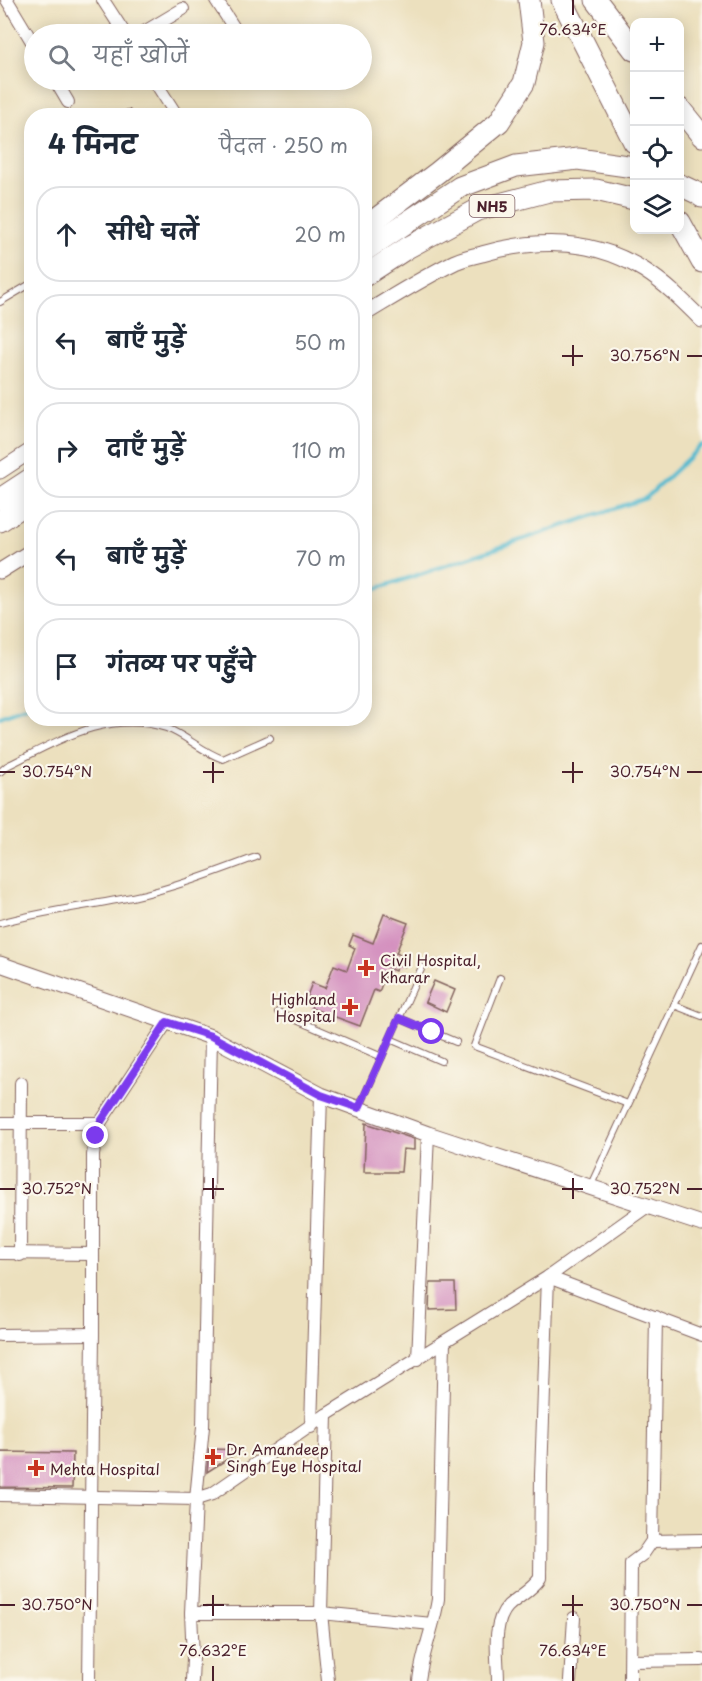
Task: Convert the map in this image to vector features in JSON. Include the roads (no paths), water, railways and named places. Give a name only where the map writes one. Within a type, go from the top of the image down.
[{"type":"highway","points":[[372,222],[499,122],[524,83],[534,42],[529,0]]},
{"type":"highway","points":[[562,0],[630,133]]},
{"type":"highway","points":[[596,0],[630,45]]},
{"type":"highway","points":[[684,114],[702,136]]},
{"type":"highway","name":"NH5","points":[[372,246],[460,187],[516,165],[578,159],[630,166]]},
{"type":"highway","points":[[684,188],[702,197]]},
{"type":"highway","name":"NH5","points":[[372,271],[407,248],[477,210],[549,191],[596,190],[630,198]]},
{"type":"highway","points":[[684,223],[702,230]]},
{"type":"highway","points":[[684,228],[702,262]]},
{"type":"highway","points":[[0,499],[24,483]]},
{"type":"highway","points":[[0,521],[24,505]]},
{"type":"street","points":[[7,0],[24,28]]},
{"type":"street","points":[[103,0],[119,24]]},
{"type":"street","points":[[216,0],[232,24]]},
{"type":"street","points":[[158,24],[183,9]]},
{"type":"street","points":[[61,90],[68,102]]},
{"type":"street","points":[[160,90],[172,108]]},
{"type":"street","points":[[372,309],[457,261],[511,245],[560,242],[608,252],[643,269],[671,290],[702,320]]},
{"type":"street","points":[[0,471],[24,455]]},
{"type":"street","points":[[0,571],[24,556]]},
{"type":"street","points":[[0,964],[211,1036],[321,1095],[428,1134],[702,1224]]},
{"type":"street","points":[[89,1681],[93,1155],[100,1123],[167,1022]]},
{"type":"street","points":[[192,1681],[191,1613],[196,1499],[203,1427],[211,1036]]},
{"type":"street","points":[[20,1255],[21,1083]]},
{"type":"street","points":[[311,1427],[321,1095]]},
{"type":"street","points":[[0,1123],[100,1123]]},
{"type":"street","points":[[418,1359],[428,1134]]},
{"type":"street","points":[[0,1495],[196,1499],[212,1494],[327,1415],[548,1277],[649,1205]]},
{"type":"street","points":[[0,1253],[93,1254]]},
{"type":"street","points":[[548,1277],[702,1335]]},
{"type":"street","points":[[498,1681],[497,1649],[501,1614],[520,1596],[534,1587],[540,1578],[548,1277]]},
{"type":"street","points":[[630,1681],[631,1563],[643,1554],[652,1541],[656,1317]]},
{"type":"street","points":[[0,1335],[93,1334]]},
{"type":"street","points":[[419,1681],[422,1660],[438,1599],[444,1342]]},
{"type":"street","points":[[327,1415],[321,1613],[328,1681]]},
{"type":"street","points":[[652,1541],[702,1540]]},
{"type":"street","points":[[191,1613],[321,1613],[432,1624]]},
{"type":"street","points":[[570,1681],[574,1618]]},
{"type":"street","points":[[631,1661],[702,1660]]},
{"type":"lane","points":[[0,302],[24,288]]},
{"type":"lane","points":[[0,772],[7,766],[80,731],[102,726]]},
{"type":"lane","points":[[152,726],[164,727],[223,759],[270,738]]},
{"type":"lane","points":[[0,923],[37,913],[135,896],[210,874],[256,857]]},
{"type":"lane","points":[[589,1187],[702,945]]},
{"type":"lane","points":[[694,962],[702,966]]},
{"type":"lane","points":[[359,1108],[422,968]]},
{"type":"lane","points":[[500,978],[474,1046],[628,1104]]},
{"type":"lane","points":[[674,1005],[702,1016]]},
{"type":"lane","points":[[278,1012],[382,1057]]},
{"type":"lane","points":[[399,1018],[456,1042]]},
{"type":"lane","points":[[390,1039],[441,1061]]},
{"type":"waterway","points":[[372,590],[646,498],[702,445]]},
{"type":"waterway","points":[[0,717],[24,708]]},
{"type":"place","name":"Civil Hospital, Kharar","points":[[366,968]]},
{"type":"place","name":"Highland Hospital","points":[[350,1007]]},
{"type":"place","name":"Dr. Amandeep Singh Eye Hospital","points":[[213,1457]]},
{"type":"place","name":"Mehta Hospital","points":[[36,1468]]}]
